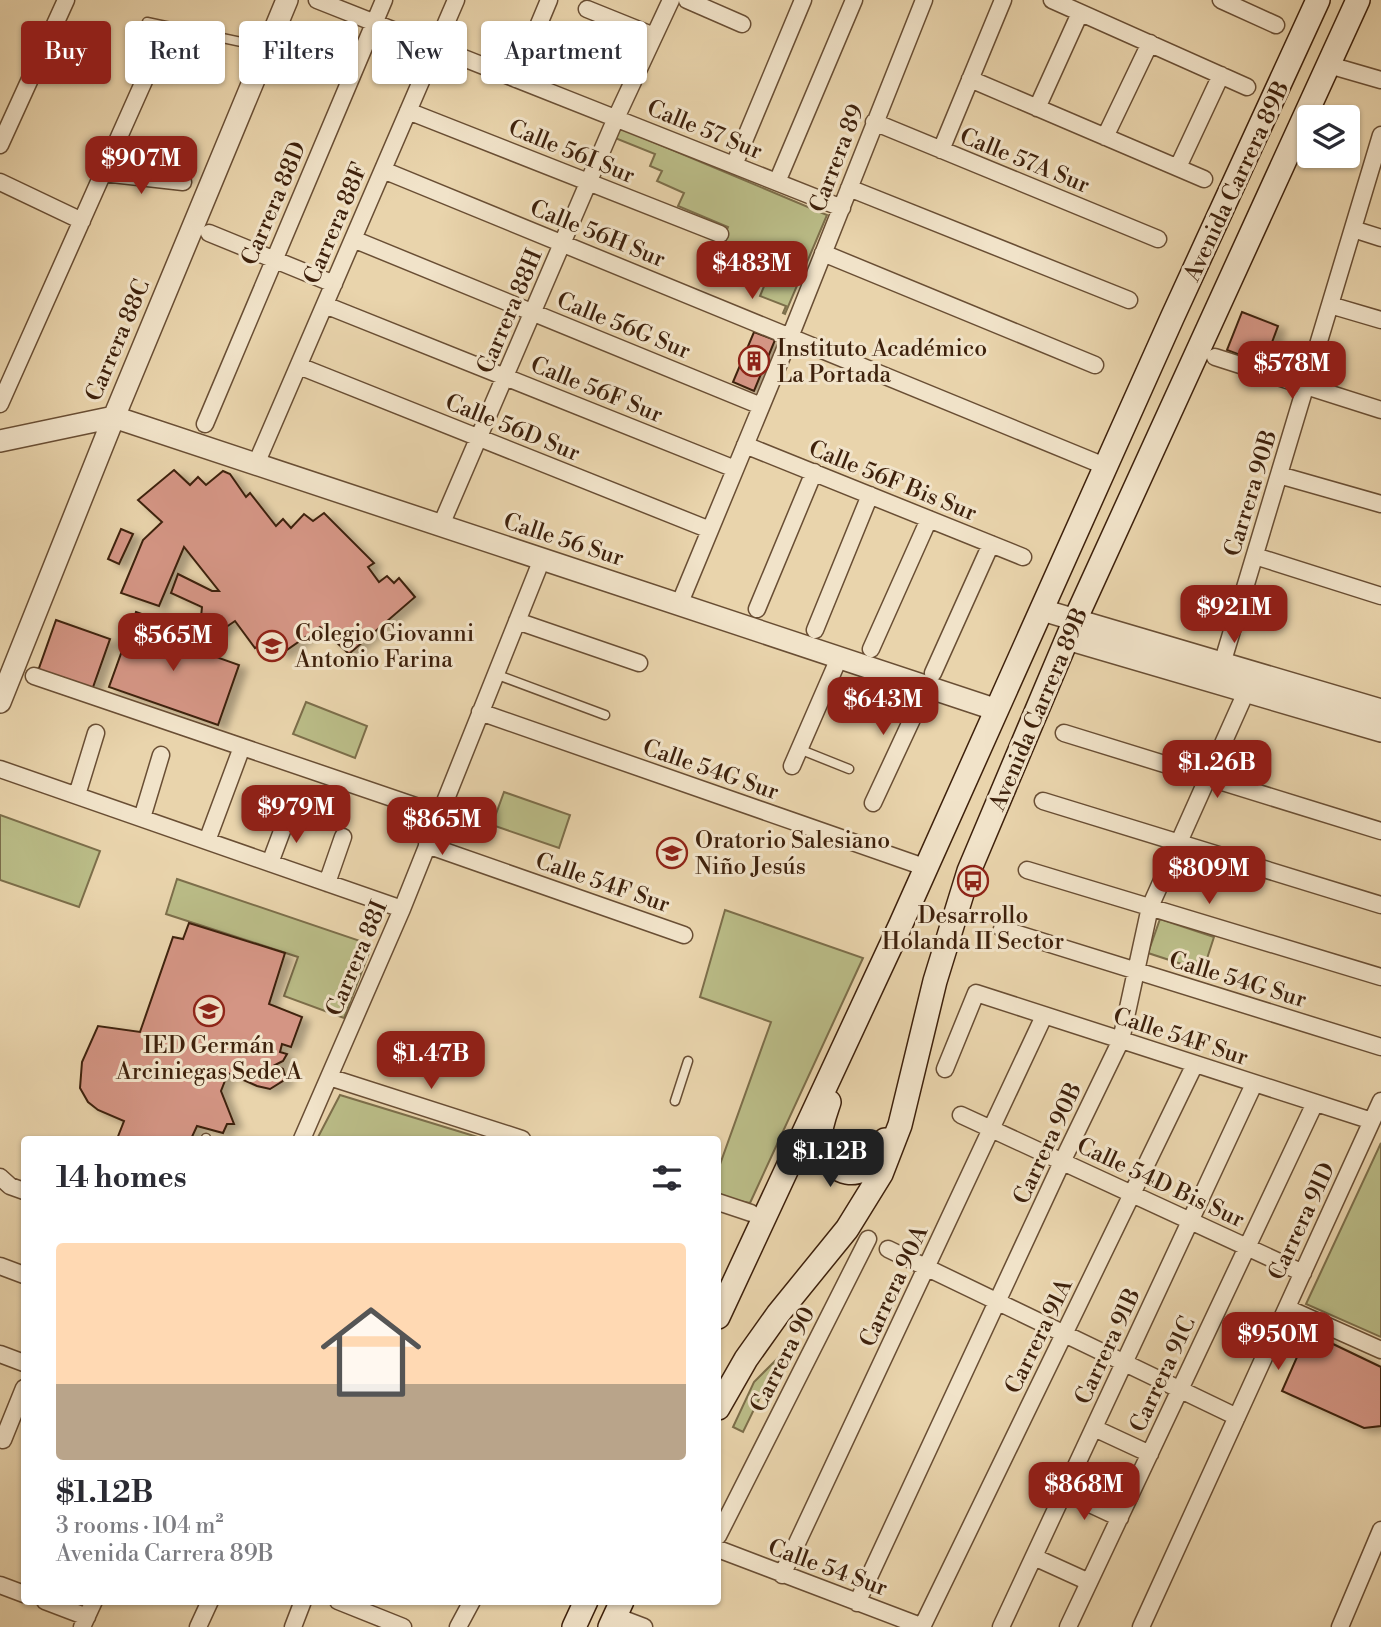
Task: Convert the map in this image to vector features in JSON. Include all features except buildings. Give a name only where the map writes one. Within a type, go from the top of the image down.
[{"type":"main road","name":"Avenida Carrera 89B","points":[[721,1311],[927,868],[1318,0]]},
{"type":"main road","name":"Avenida Carrera 89B","points":[[721,1403],[746,1359],[778,1314],[847,1229],[872,1191],[892,1149],[935,981],[969,871],[1071,630],[1358,0]]},
{"type":"main road","points":[[850,1032],[821,1129],[822,1149],[829,1162],[842,1171],[862,1170],[875,1158],[888,1135],[915,1063]]},
{"type":"main road","points":[[574,1627],[584,1605]]},
{"type":"street","points":[[0,145],[66,0]]},
{"type":"street","name":"Carrera 88C","points":[[279,21],[287,0]]},
{"type":"street","name":"Calle 57 Sur","points":[[317,0],[372,21]]},
{"type":"street","name":"Carrera 88D","points":[[374,21],[384,0]]},
{"type":"street","name":"Carrera 88F","points":[[447,21],[456,0]]},
{"type":"street","points":[[540,21],[549,0]]},
{"type":"street","name":"Carrera 88H","points":[[441,525],[617,118],[671,0]]},
{"type":"street","points":[[687,0],[742,24]]},
{"type":"street","points":[[734,165],[803,0]]},
{"type":"street","points":[[777,182],[854,0]]},
{"type":"street","name":"Carrera 89","points":[[679,605],[790,337],[924,0]]},
{"type":"street","points":[[941,150],[1003,0]]},
{"type":"street","points":[[1052,0],[1247,87]]},
{"type":"street","points":[[1221,0],[1276,25]]},
{"type":"street","points":[[587,9],[654,36]]},
{"type":"street","points":[[1037,108],[1080,13]]},
{"type":"street","name":"Carrera 88D","points":[[205,424],[372,27]]},
{"type":"street","points":[[1105,137],[1150,43]]},
{"type":"street","points":[[1329,65],[1381,80]]},
{"type":"street","points":[[1178,167],[1221,75]]},
{"type":"street","points":[[970,79],[1204,179]]},
{"type":"street","points":[[0,404],[143,84]]},
{"type":"street","name":"Carrera 88C","points":[[0,702],[114,416],[253,84]]},
{"type":"street","name":"Carrera 88F","points":[[256,464],[420,84]]},
{"type":"street","name":"Calle 57 Sur","points":[[529,84],[842,208]]},
{"type":"street","name":"Calle 56I Sur","points":[[408,111],[720,234]]},
{"type":"street","name":"Calle 57A Sur","points":[[874,122],[1158,239]]},
{"type":"street","name":"Carrera 90B","points":[[1222,664],[1378,154],[1381,135]]},
{"type":"street","name":"Calle 56H Sur","points":[[383,170],[1107,467]]},
{"type":"street","points":[[103,173],[183,182]]},
{"type":"street","points":[[0,182],[82,221]]},
{"type":"street","points":[[849,188],[1129,300]]},
{"type":"street","points":[[1353,229],[1381,238]]},
{"type":"street","points":[[209,233],[334,284]]},
{"type":"street","name":"Calle 56G Sur","points":[[353,239],[761,405]]},
{"type":"street","points":[[823,253],[1095,365]]},
{"type":"street","name":"Calle 56F Sur","points":[[325,305],[735,469]]},
{"type":"street","points":[[1330,305],[1381,320]]},
{"type":"street","points":[[1215,357],[1381,411]]},
{"type":"street","name":"Calle 56D Sur","points":[[299,366],[710,530]]},
{"type":"street","points":[[0,441],[114,416]]},
{"type":"street","name":"Calle 56 Sur","points":[[114,416],[839,658],[930,680],[997,710]]},
{"type":"street","name":"Calle 56F Bis Sur","points":[[745,445],[1023,557]]},
{"type":"street","points":[[757,609],[814,472]]},
{"type":"street","points":[[1279,475],[1381,504]]},
{"type":"street","points":[[815,630],[870,495]]},
{"type":"street","points":[[871,649],[929,519]]},
{"type":"street","points":[[873,803],[990,544]]},
{"type":"street","points":[[1255,556],[1381,596]]},
{"type":"street","name":"Carrera 88I","points":[[303,1136],[402,909],[542,559]]},
{"type":"street","points":[[1042,610],[1071,630],[1246,692],[1381,731]]},
{"type":"street","points":[[517,621],[639,663]]},
{"type":"street","points":[[1071,630],[1222,664],[1381,710]]},
{"type":"street","points":[[792,766],[839,658]]},
{"type":"street","points":[[34,676],[439,814]]},
{"type":"street","name":"Carrera 90B","points":[[857,1603],[1121,1040],[1150,907],[1246,692]]},
{"type":"street","name":"Calle 54G Sur","points":[[480,712],[927,868]]},
{"type":"street","points":[[77,795],[96,733]]},
{"type":"street","points":[[1064,733],[1381,831]]},
{"type":"street","points":[[207,841],[242,747]]},
{"type":"street","points":[[142,818],[161,755]]},
{"type":"street","points":[[0,769],[402,909]]},
{"type":"street","points":[[1043,802],[1381,905]]},
{"type":"street","points":[[270,863],[288,815]]},
{"type":"street","points":[[327,883],[343,837]]},
{"type":"street","name":"Calle 54F Sur","points":[[427,845],[684,935]]},
{"type":"street","points":[[1027,870],[1381,977]]},
{"type":"street","name":"Calle 54G Sur","points":[[1002,929],[1381,1047]]},
{"type":"street","name":"Calle 54F Sur","points":[[945,1069],[976,993],[1372,1121]]},
{"type":"street","name":"Carrera 90A","points":[[782,1575],[1044,1016]]},
{"type":"street","name":"Carrera 91A","points":[[922,1627],[1195,1065]]},
{"type":"street","points":[[329,1077],[513,1136]]},
{"type":"street","name":"Carrera 91B","points":[[1001,1627],[1254,1084]]},
{"type":"street","name":"Carrera 91D","points":[[1141,1627],[1381,1101]]},
{"type":"street","name":"Carrera 91C","points":[[1068,1627],[1315,1103]]},
{"type":"street","name":"Calle 54D Bis Sur","points":[[961,1115],[1303,1273]]},
{"type":"street","points":[[0,1177],[10,1186],[21,1190]]},
{"type":"street","points":[[721,1203],[751,1213]]},
{"type":"street","name":"Carrera 90","points":[[721,1530],[868,1239]]},
{"type":"street","points":[[888,1249],[1237,1417]]},
{"type":"street","points":[[0,1266],[21,1274]]},
{"type":"street","points":[[1287,1308],[1381,1350]]},
{"type":"street","points":[[0,1354],[21,1362]]},
{"type":"street","points":[[3,1440],[21,1395]]},
{"type":"street","points":[[1094,1428],[1150,1454]]},
{"type":"street","points":[[1064,1492],[1120,1518]]},
{"type":"street","points":[[1340,1627],[1381,1530]]},
{"type":"street","name":"Calle 54 Sur","points":[[721,1550],[922,1627]]},
{"type":"street","points":[[1034,1557],[1089,1581]]},
{"type":"street","points":[[0,1585],[21,1593]]},
{"type":"street","points":[[52,1605],[84,1622],[92,1605]]},
{"type":"street","points":[[198,1627],[208,1605]]},
{"type":"street","points":[[293,1627],[301,1605]]},
{"type":"street","points":[[348,1605],[403,1627]]},
{"type":"street","points":[[458,1627],[470,1605]]},
{"type":"street","points":[[616,1615],[644,1627]]},
{"type":"lane","points":[[495,674],[605,715]]},
{"type":"lane","points":[[799,749],[849,769]]},
{"type":"lane","points":[[675,1101],[688,1061]]},
{"type":"green space","points":[[620,128],[827,215],[785,314],[783,313],[786,306],[760,296],[765,284],[742,274],[747,260],[719,249],[728,227],[678,206],[684,193],[657,181],[662,171],[650,166],[655,154],[615,138]]},
{"type":"green space","points":[[306,702],[367,726],[355,758],[293,734]]},
{"type":"green space","points":[[504,792],[570,815],[559,848],[492,825]]},
{"type":"green space","points":[[0,815],[100,851],[79,907],[0,880]]},
{"type":"green space","points":[[177,879],[372,945],[344,1018],[284,996],[298,957],[166,914]]},
{"type":"green space","points":[[725,910],[863,958],[750,1203],[721,1198],[721,1162],[771,1022],[700,997]]},
{"type":"green space","points":[[1160,919],[1214,937],[1203,971],[1148,953]]},
{"type":"green space","points":[[340,1095],[474,1136],[319,1136]]},
{"type":"green space","points":[[1381,1143],[1381,1337],[1306,1304]]},
{"type":"green space","points":[[780,1356],[743,1432],[733,1427],[754,1382]]},
{"type":"place","name":"Instituto Académico La Portada","points":[[754,361]]},
{"type":"place","name":"Colegio Giovanni Antonio Farina","points":[[272,646]]},
{"type":"place","name":"Oratorio Salesiano Niño Jesús","points":[[672,853]]},
{"type":"place","name":"Desarrollo Holanda II Sector","points":[[973,881]]},
{"type":"place","name":"IED Germán Arciniegas Sede A","points":[[209,1011]]}]
